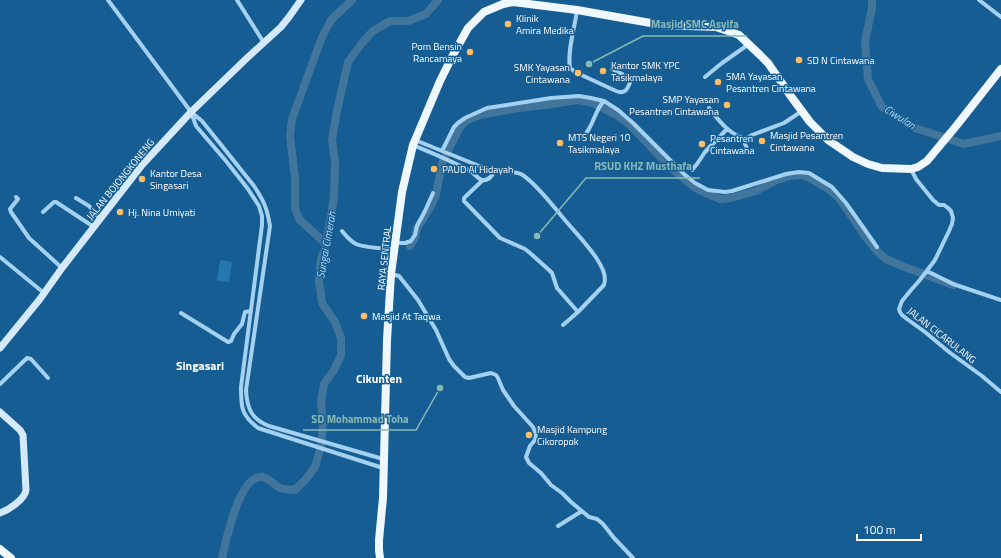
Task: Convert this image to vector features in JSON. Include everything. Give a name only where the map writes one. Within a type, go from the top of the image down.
[{"type":"main road","name":"JALAN BOJONGKONENG","points":[[0,348],[142,165],[191,112],[281,27],[301,0]]},
{"type":"main road","points":[[513,1],[577,10],[662,25],[716,27],[739,35],[768,63],[802,111],[828,140],[853,157],[868,164],[882,168],[911,169],[923,164],[933,155],[958,125],[1001,69]]},
{"type":"main road","name":"RAYA SENTRAL","points":[[380,558],[379,540],[383,498],[387,340],[391,274],[402,192],[414,143],[447,67],[462,38],[468,28],[484,12],[513,1]]},
{"type":"main road","points":[[0,412],[20,430],[23,435],[26,490],[21,500],[0,513]]},
{"type":"main road","points":[[0,549],[11,558]]},
{"type":"street","points":[[108,0],[191,112],[202,121],[254,186],[262,197],[266,206],[270,226],[246,390],[247,402],[251,412],[262,423],[319,441],[383,458]]},
{"type":"street","points":[[237,0],[264,43]]},
{"type":"street","points":[[979,0],[1001,17]]},
{"type":"street","points":[[577,10],[570,68],[574,72],[621,93],[628,87],[631,80],[630,78],[612,69]]},
{"type":"street","points":[[705,77],[749,44]]},
{"type":"street","points":[[445,152],[454,127],[465,118],[487,108],[551,98],[579,96],[591,98],[604,101],[618,110],[684,174],[695,183],[708,190],[725,192],[732,191],[786,174],[799,172],[809,173],[832,187],[846,203],[877,247]]},
{"type":"street","points":[[583,137],[591,128],[600,105],[604,101]]},
{"type":"street","points":[[709,108],[718,120],[736,136],[746,139]]},
{"type":"street","points":[[746,139],[752,135],[784,123],[802,111]]},
{"type":"street","points":[[191,112],[196,126],[248,189],[259,206],[262,216],[262,226],[241,386],[241,403],[246,417],[258,428],[383,468]]},
{"type":"street","points":[[692,170],[705,152],[727,128]]},
{"type":"street","points":[[746,139],[745,144],[749,153]]},
{"type":"street","points":[[414,143],[445,152],[494,172],[519,173],[535,186],[587,245],[603,270],[606,280],[604,285],[563,325]]},
{"type":"street","points":[[414,143],[470,172],[480,180],[483,180]]},
{"type":"street","points":[[226,161],[231,157]]},
{"type":"street","points":[[470,172],[474,164]]},
{"type":"street","name":"JALAN CICARULANG","points":[[911,169],[918,182],[935,203],[948,208],[952,214],[952,224],[935,260],[919,282],[902,301],[899,309],[902,315],[1001,392]]},
{"type":"street","points":[[494,172],[492,176],[483,180],[464,198],[464,201],[500,238],[525,249],[549,270],[552,273],[557,288],[578,312]]},
{"type":"street","points":[[342,231],[348,239],[361,246],[394,247],[411,242],[433,193]]},
{"type":"street","points":[[16,196],[18,199],[10,209],[29,238],[62,268]]},
{"type":"street","points":[[76,198],[89,206],[101,219]]},
{"type":"street","points":[[43,212],[54,202],[56,202],[94,227]]},
{"type":"street","points":[[0,257],[44,293]]},
{"type":"street","points":[[926,272],[953,284],[1001,300]]},
{"type":"street","points":[[391,274],[398,276],[418,300],[436,330],[449,360],[465,377],[469,378],[490,373],[496,375],[503,390],[517,410],[533,428],[536,434],[535,440],[530,446],[526,457],[529,463],[544,476],[551,485],[589,516],[604,524],[614,538],[633,558]]},
{"type":"street","points":[[254,290],[260,292]]},
{"type":"street","points":[[181,313],[228,342],[231,341],[234,334],[242,324],[245,312],[251,311]]},
{"type":"street","points":[[0,384],[24,360],[29,358],[48,378]]},
{"type":"street","points":[[244,363],[250,364]]},
{"type":"street","points":[[318,447],[319,441]]},
{"type":"street","points":[[558,526],[582,510]]},
{"type":"shaded area","points":[[220,260],[232,262],[229,282],[217,281]]},
{"type":"waterway","points":[[326,244],[299,219],[295,208],[295,177],[290,136],[292,119],[322,37],[331,20],[352,0]]},
{"type":"waterway","name":"Sungai Cimerah","points":[[222,558],[230,524],[240,497],[247,486],[254,479],[262,477],[280,488],[295,490],[315,467],[321,446],[323,423],[321,402],[324,384],[334,370],[341,355],[341,338],[335,322],[322,303],[319,281],[321,259],[326,244],[334,197],[335,162],[332,140],[348,62],[373,31],[390,21],[408,21],[426,14],[438,0]]},
{"type":"waterway","name":"Ciwulan","points":[[872,0],[872,8],[865,42],[868,79],[882,107],[915,128],[964,144],[1001,136]]},
{"type":"waterway","points":[[410,246],[415,238],[417,228],[430,208],[436,195],[442,163],[460,127],[467,120],[480,115],[518,108],[578,100],[593,103],[618,116],[629,124],[670,167],[694,187],[720,199],[731,198],[756,191],[777,180],[790,176],[801,175],[808,177],[827,188],[839,198],[864,235],[877,251],[886,259],[953,285]]},
{"type":"place","name":"Klinik Amira Medika","points":[[508,24]]},
{"type":"place","name":"Pom Bensin Rancamaya","points":[[470,52]]},
{"type":"place","name":"SD N Cintawana","points":[[799,60]]},
{"type":"place","name":"Masjid SMC Asyifa","points":[[589,64]]},
{"type":"place","name":"Kantor SMK YPC Tasikmalaya","points":[[603,71]]},
{"type":"place","name":"SMK Yayasan Cintawana","points":[[578,73]]},
{"type":"place","name":"SMA Yayasan Pesantren Cintawana","points":[[718,82]]},
{"type":"place","name":"SMP Yayasan Pesantren Cintawana","points":[[727,105]]},
{"type":"place","name":"Masjid Pesantren Cintawana","points":[[762,141]]},
{"type":"place","name":"MTS Negeri 10 Tasikmalaya","points":[[560,143]]},
{"type":"place","name":"Pesantren Cintawana","points":[[702,144]]},
{"type":"place","name":"PAUD Al Hidayah","points":[[434,169]]},
{"type":"place","name":"Kantor Desa Singasari","points":[[142,179]]},
{"type":"place","name":"Hj. Nina Umiyati","points":[[120,212]]},
{"type":"place","name":"RSUD KHZ Musthafa","points":[[537,236]]},
{"type":"place","name":"Masjid At Taqwa","points":[[364,316]]},
{"type":"place","name":"SD Mohammad Toha","points":[[440,388]]},
{"type":"place","name":"Masjid Kampung Cikoropok","points":[[529,435]]},
{"type":"district","name":"Singasari","points":[[200,366]]},
{"type":"district","name":"Cikunten","points":[[379,379]]}]
